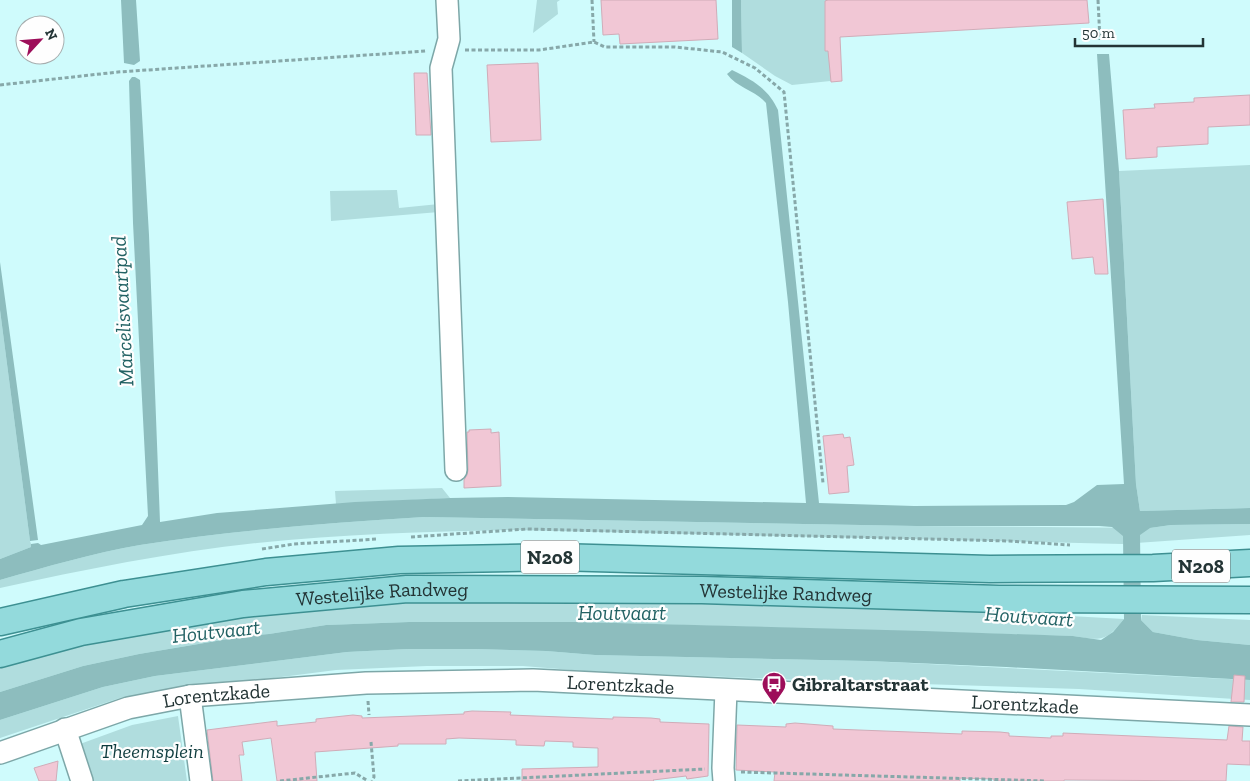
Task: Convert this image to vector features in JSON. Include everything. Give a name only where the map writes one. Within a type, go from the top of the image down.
[{"type":"main road","name":"Westelijke Randweg","points":[[0,622],[124,594],[266,572],[399,560],[566,557],[990,569],[1153,568],[1250,563]]},
{"type":"main road","name":"Westelijke Randweg","points":[[0,654],[81,632],[243,604],[407,589],[702,590],[989,599],[1250,600]]},
{"type":"street","points":[[448,0],[448,38],[441,68],[456,470]]},
{"type":"street","name":"Lorentzkade","points":[[0,753],[128,708],[190,696],[366,683],[533,680],[1250,715]]},
{"type":"street","points":[[723,773],[726,690]]},
{"type":"street","points":[[190,696],[201,781]]},
{"type":"street","points":[[65,729],[82,781]]},
{"type":"path","points":[[592,0],[594,42]]},
{"type":"path","points":[[1098,0],[1100,40]]},
{"type":"path","points":[[0,85],[118,72],[445,50],[539,50],[594,42],[605,47],[675,47],[722,52],[755,68],[784,92],[823,483]]},
{"type":"path","points":[[371,742],[374,777],[372,781]]},
{"type":"path","points":[[280,781],[355,773],[368,781]]},
{"type":"path","points":[[458,781],[723,773],[1046,781]]},
{"type":"green space","points":[[537,0],[560,0],[557,2],[558,14],[533,33]]},
{"type":"green space","points":[[741,0],[839,0],[840,80],[792,85],[775,76],[742,53]]},
{"type":"green space","points":[[1250,165],[1250,508],[1140,511],[1136,484],[1119,171]]},
{"type":"green space","points":[[397,190],[399,208],[439,204],[439,212],[331,221],[330,191]]},
{"type":"green space","points":[[0,310],[31,547],[0,559]]},
{"type":"green space","points":[[442,488],[450,498],[336,504],[335,491]]},
{"type":"green space","points":[[424,517],[917,526],[1150,528],[1171,525],[1250,524],[1250,535],[1122,544],[513,530],[385,534],[321,537],[193,551],[95,568],[0,588],[0,580],[122,548],[246,531]]},
{"type":"green space","points":[[460,597],[893,606],[1124,619],[1107,636],[1096,639],[1073,636],[577,622],[409,622],[326,625],[139,654],[83,666],[0,692],[0,661],[22,656],[303,607]]},
{"type":"green space","points":[[1142,615],[1250,620],[1250,645],[1197,640],[1153,632],[1141,620]]},
{"type":"green space","points":[[408,649],[476,649],[546,651],[595,655],[868,661],[1250,680],[1250,700],[1079,689],[825,681],[584,671],[523,666],[427,666],[336,670],[123,697],[0,738],[0,720],[103,687],[155,676],[347,652]]},
{"type":"green space","name":"Theemsplein","points":[[178,716],[187,781],[92,781],[80,744],[132,725]]},
{"type":"shaded area","points":[[121,0],[136,0],[140,61],[134,65],[124,63]]},
{"type":"shaded area","points":[[732,0],[741,0],[742,53],[732,47]]},
{"type":"shaded area","points":[[1097,54],[1109,54],[1119,171],[1136,484],[1140,511],[1250,508],[1250,524],[1171,525],[1150,528],[1140,535],[1141,620],[1153,632],[1197,640],[1250,645],[1250,680],[868,661],[595,655],[546,651],[476,649],[408,649],[347,652],[155,676],[103,687],[0,720],[0,692],[83,666],[139,654],[326,625],[409,622],[577,622],[1073,636],[1101,640],[1113,632],[1124,619],[1123,536],[1112,527],[1099,526],[917,526],[424,517],[211,535],[140,545],[105,552],[0,580],[0,559],[31,547],[31,544],[38,543],[41,545],[142,525],[148,516],[133,223],[129,81],[132,77],[140,80],[149,235],[160,522],[217,513],[355,502],[450,498],[508,497],[806,503],[788,302],[766,103],[757,95],[731,79],[727,74],[732,70],[753,81],[764,90],[778,110],[819,503],[914,506],[1066,505],[1074,502],[1097,485],[1124,484]]},
{"type":"shaded area","points":[[0,262],[38,540],[30,541],[0,310]]},
{"type":"building","points":[[601,0],[716,0],[718,39],[620,44],[619,34],[603,35]]},
{"type":"building","points":[[1087,0],[1089,23],[840,37],[842,81],[831,82],[828,51],[825,51],[825,1]]},
{"type":"building","points":[[538,63],[541,140],[491,142],[487,65]]},
{"type":"building","points":[[414,73],[427,73],[431,135],[416,135]]},
{"type":"building","points":[[1250,95],[1250,125],[1208,127],[1208,144],[1157,147],[1157,157],[1126,159],[1123,110],[1155,108],[1154,104],[1194,102],[1194,98]]},
{"type":"building","points":[[1103,199],[1108,274],[1095,274],[1093,257],[1072,259],[1067,202]]},
{"type":"building","points":[[491,429],[491,433],[499,432],[501,486],[464,488],[464,480],[468,470],[467,432],[469,430]]},
{"type":"building","points":[[843,434],[844,438],[850,437],[854,465],[847,466],[849,492],[829,494],[823,436]]},
{"type":"building","points":[[1234,675],[1245,676],[1244,702],[1231,702]]},
{"type":"building","points":[[464,712],[511,712],[510,715],[613,719],[613,717],[651,718],[660,719],[660,722],[709,724],[708,776],[687,779],[686,776],[654,781],[522,781],[522,769],[598,767],[598,748],[573,747],[573,742],[545,741],[544,746],[516,745],[516,740],[459,738],[446,739],[446,744],[398,744],[398,746],[315,752],[317,781],[277,781],[271,738],[242,742],[244,755],[239,755],[242,781],[213,781],[207,730],[277,721],[277,726],[316,722],[316,719],[353,715],[362,716],[362,718],[464,714]]},
{"type":"building","points":[[786,724],[833,726],[833,729],[962,734],[962,731],[1000,732],[1009,733],[1009,736],[1051,738],[1051,736],[1063,736],[1063,733],[1227,740],[1229,726],[1243,727],[1242,741],[1250,741],[1250,765],[1227,764],[1226,781],[994,781],[994,779],[960,778],[960,781],[774,781],[775,772],[736,770],[737,725],[786,727]]},
{"type":"building","points":[[58,761],[56,781],[39,781],[34,768]]},
{"type":"place","name":"Gibraltarstraat","points":[[774,705]]},
{"type":"water label","name":"Marcelisvaartpad","points":[[122,311]]},
{"type":"water label","name":"Houtvaart","points":[[622,612]]},
{"type":"water label","name":"Houtvaart","points":[[1029,616]]},
{"type":"water label","name":"Houtvaart","points":[[216,631]]}]
